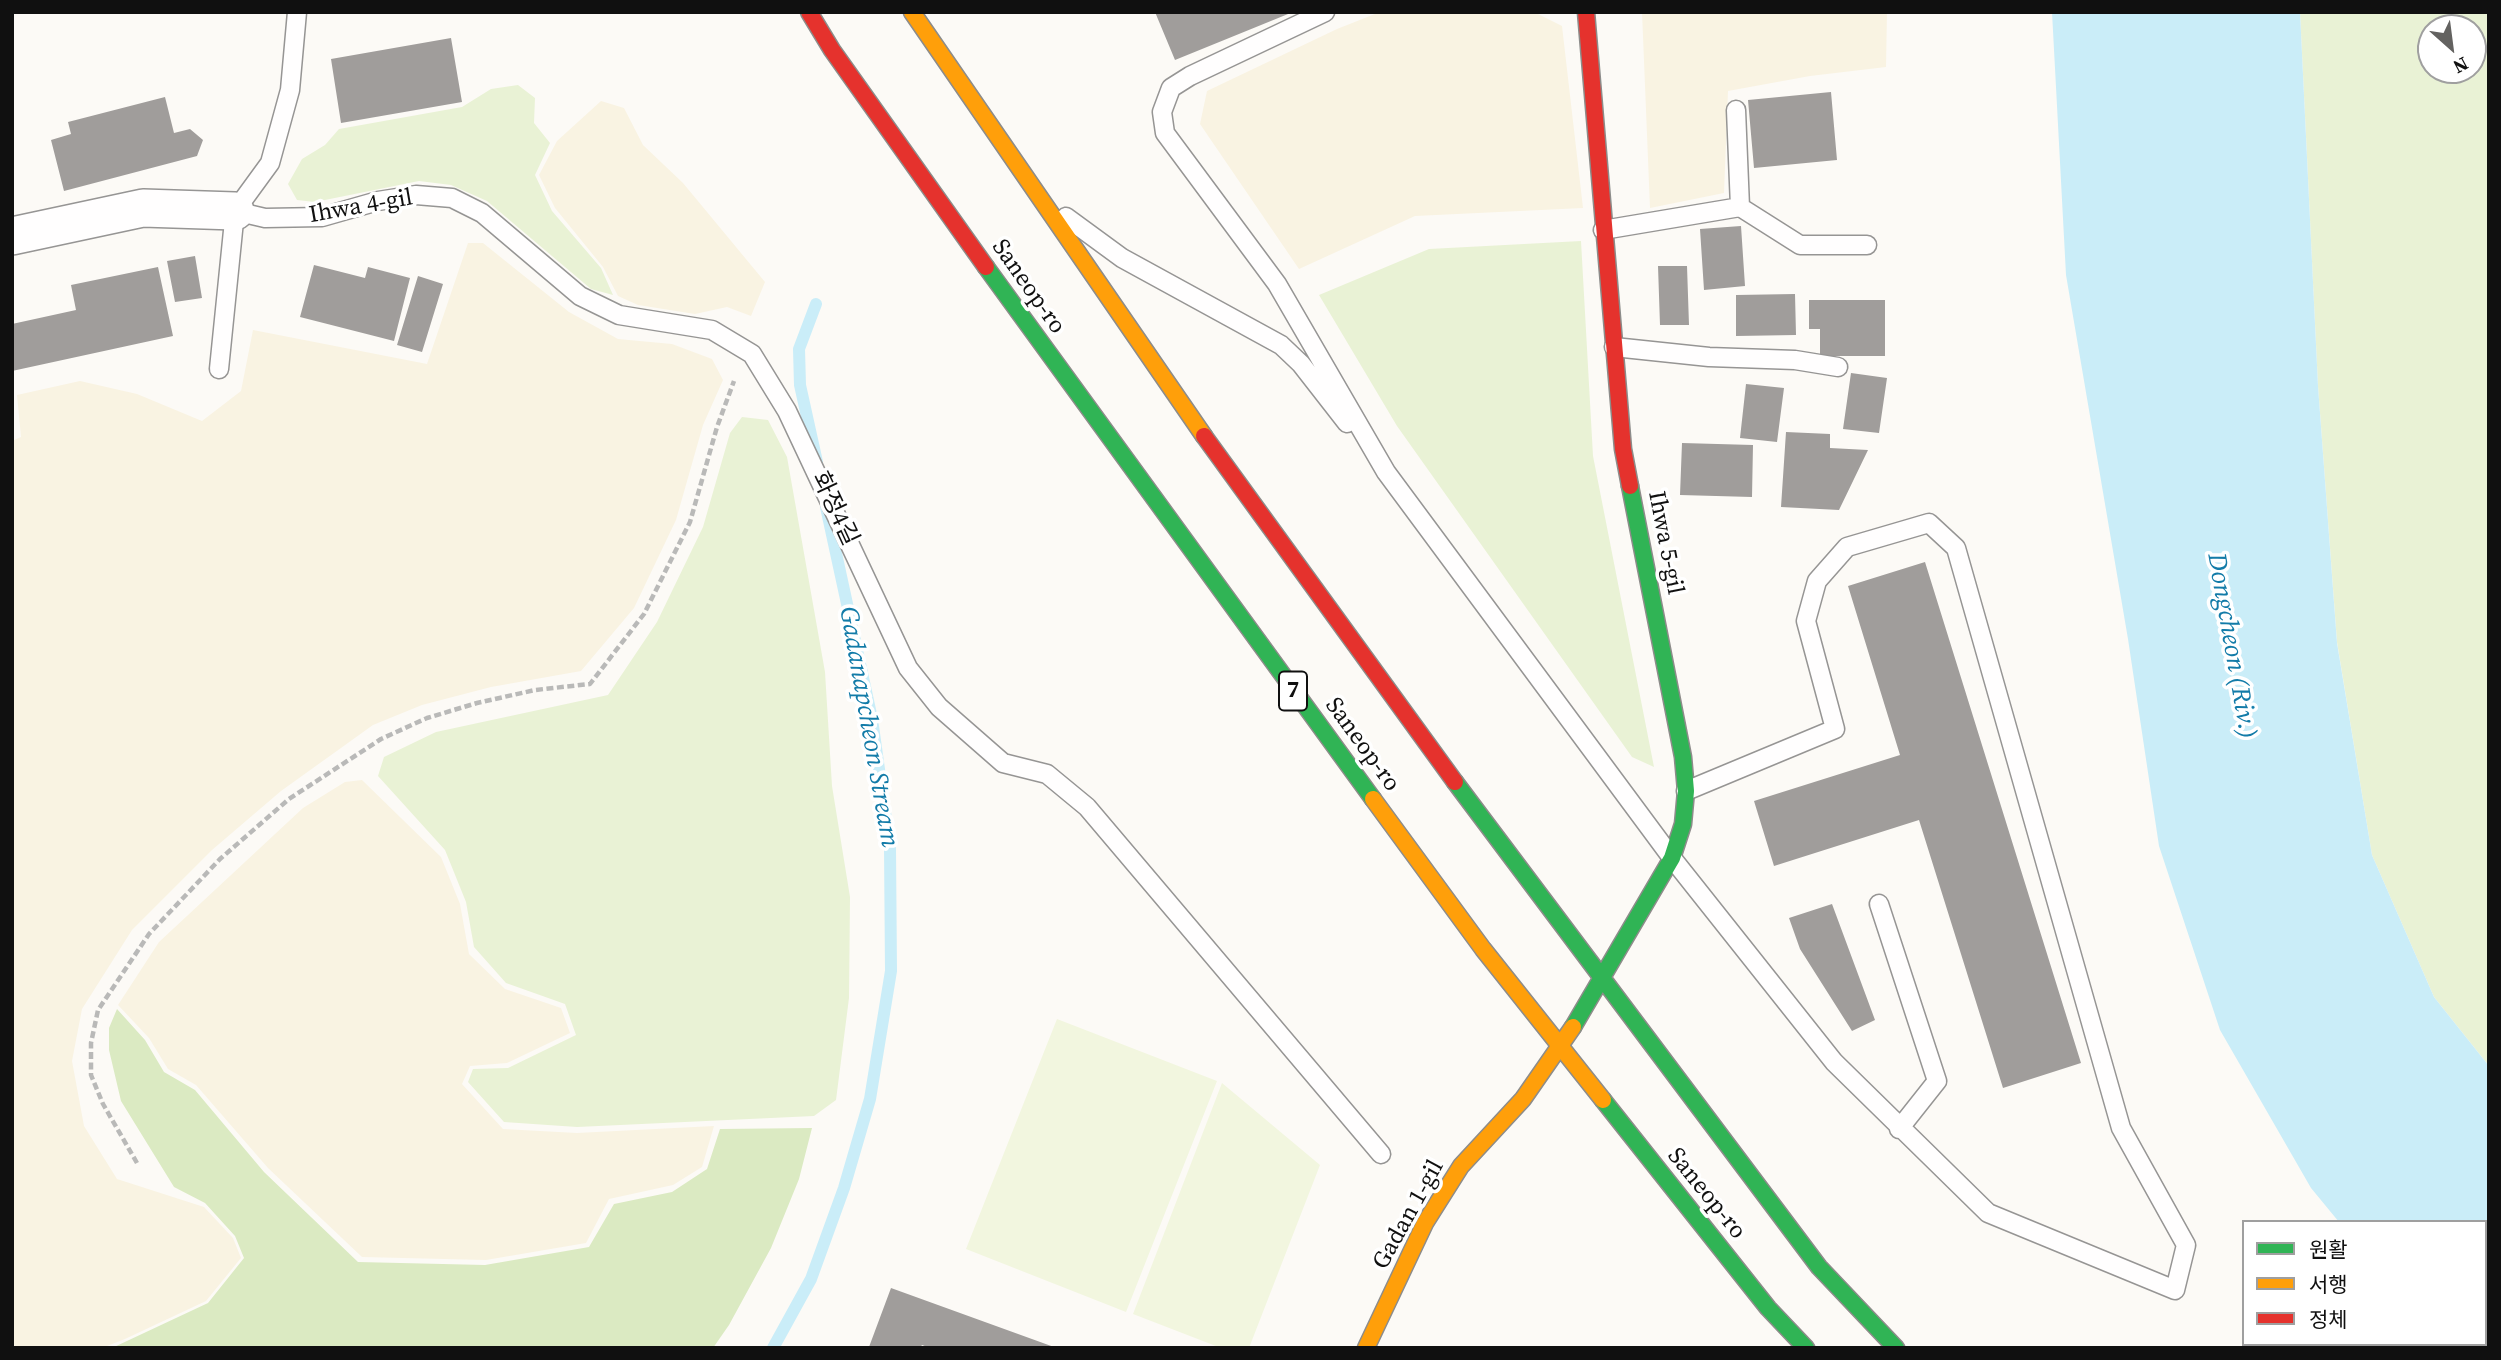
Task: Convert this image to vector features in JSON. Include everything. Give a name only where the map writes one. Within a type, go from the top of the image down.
[{"type":"main road","name":"Saneop-ro","points":[[809,12],[832,50],[1091,415],[1560,1049],[1768,1308],[1806,1348]]},
{"type":"main road","name":"Saneop-ro","points":[[912,12],[1155,369],[1600,981],[1819,1267],[1896,1348]]},
{"type":"main road","name":"Ihwa 5-gil","points":[[1560,1049],[1671,858],[1683,824],[1686,791],[1683,757],[1623,449],[1586,12]]},
{"type":"main road","name":"Gadan 1-gil","points":[[1366,1348],[1425,1223],[1461,1166],[1522,1099],[1560,1049]]},
{"type":"street","name":"Ihwa 4-gil","points":[[12,236],[143,208],[235,211]]},
{"type":"lane","points":[[219,369],[235,211],[270,163],[290,90],[297,12]]},
{"type":"lane","points":[[1325,12],[1190,76],[1171,88],[1162,111],[1165,133],[1277,284],[1386,472]]},
{"type":"lane","points":[[1736,110],[1740,206]]},
{"type":"lane","points":[[1030,185],[1122,258],[1281,345],[1301,364],[1386,472],[1671,858],[1834,1062],[1899,1129],[1988,1213],[2175,1290],[2186,1245],[2122,1128],[1956,548],[1929,523],[1847,547],[1817,581],[1806,621],[1835,729],[1686,791]]},
{"type":"lane","name":"Ihwa 4-gil","points":[[235,211],[265,218],[322,217],[377,201],[416,195],[452,198],[482,214],[580,296],[619,315],[712,330],[752,354]]},
{"type":"lane","points":[[1603,230],[1740,206],[1800,246],[1867,245]]},
{"type":"lane","points":[[1614,347],[1709,357],[1795,360],[1838,367]]},
{"type":"lane","name":"화정4길","points":[[752,354],[787,411],[908,668],[939,707],[1003,763],[1047,774],[1087,807],[1381,1154]]},
{"type":"lane","points":[[1879,904],[1937,1081],[1899,1129]]},
{"type":"path","points":[[137,1163],[103,1104],[91,1075],[91,1043],[98,1010],[149,934],[220,859],[289,799],[381,739],[427,718],[477,703],[536,690],[590,684],[644,614],[690,522],[717,427],[734,382],[752,354]]},
{"type":"shaded area","points":[[1380,12],[1534,12],[1562,26],[1583,208],[1415,216],[1299,269],[1200,124],[1207,91],[1337,29]]},
{"type":"shaded area","points":[[1642,12],[1887,12],[1886,67],[1810,76],[1728,91],[1724,193],[1650,208]]},
{"type":"shaded area","points":[[601,101],[624,108],[643,145],[683,183],[765,282],[751,316],[727,307],[695,314],[638,305],[618,296],[603,267],[555,208],[539,175],[557,141]]},
{"type":"shaded area","points":[[468,243],[483,243],[569,312],[618,339],[672,344],[712,359],[723,380],[703,425],[676,520],[634,608],[581,671],[491,687],[422,705],[373,725],[281,791],[212,850],[132,930],[82,1009],[72,1061],[84,1126],[117,1179],[204,1207],[233,1238],[241,1258],[206,1301],[125,1339],[102,1348],[12,1348],[12,441],[21,437],[17,395],[80,381],[137,394],[202,421],[241,391],[253,330],[427,364]]},
{"type":"shaded area","points":[[362,780],[441,857],[460,904],[469,954],[505,989],[561,1008],[570,1033],[507,1063],[470,1066],[462,1084],[503,1129],[577,1133],[714,1126],[702,1167],[673,1185],[609,1199],[586,1243],[486,1260],[362,1257],[268,1168],[196,1085],[168,1069],[149,1038],[118,1005],[159,942],[303,808],[345,782]]},
{"type":"green space","points":[[2300,12],[2489,12],[2489,1066],[2434,997],[2372,855],[2337,642],[2318,386]]},
{"type":"green space","points":[[518,85],[535,98],[534,123],[550,143],[535,175],[552,211],[601,268],[613,295],[591,289],[487,201],[451,185],[419,181],[315,202],[297,200],[288,184],[302,159],[325,145],[339,129],[462,107],[491,89]]},
{"type":"green space","points":[[1581,241],[1593,456],[1654,767],[1632,757],[1397,426],[1319,295],[1429,249]]},
{"type":"green space","points":[[742,417],[768,420],[787,457],[825,672],[832,786],[850,897],[849,998],[836,1100],[814,1116],[577,1127],[504,1122],[468,1082],[473,1069],[508,1068],[576,1035],[565,1004],[506,983],[474,947],[466,902],[445,850],[378,776],[384,757],[436,732],[608,695],[657,622],[703,527],[730,433]]},
{"type":"green space","points":[[117,1009],[145,1040],[164,1072],[195,1090],[264,1172],[358,1262],[485,1265],[589,1247],[614,1204],[672,1192],[707,1169],[720,1129],[812,1128],[799,1179],[771,1248],[729,1325],[713,1348],[112,1348],[208,1303],[244,1258],[235,1236],[205,1203],[174,1187],[121,1101],[109,1050],[109,1028]]},
{"type":"green space","points":[[1057,1019],[1217,1081],[1126,1312],[966,1249]]},
{"type":"green space","points":[[1222,1083],[1320,1165],[1249,1348],[1221,1348],[1133,1314]]},
{"type":"water","name":"Dongcheon (Riv.)","points":[[2052,12],[2300,12],[2318,386],[2337,643],[2372,855],[2434,997],[2489,1066],[2489,1348],[2442,1346],[2487,1346],[2487,1220],[2337,1220],[2311,1188],[2220,1030],[2159,846],[2128,639],[2066,275]]},
{"type":"building","points":[[1155,12],[1293,12],[1175,60]]},
{"type":"building","points":[[451,38],[462,102],[341,123],[331,59]]},
{"type":"building","points":[[1831,92],[1837,160],[1754,168],[1748,100]]},
{"type":"building","points":[[165,97],[174,133],[190,129],[203,140],[197,156],[64,191],[51,140],[71,134],[68,122]]},
{"type":"building","points":[[1741,226],[1745,286],[1704,290],[1700,229]]},
{"type":"building","points":[[195,256],[202,298],[175,302],[167,261]]},
{"type":"building","points":[[314,265],[365,278],[368,267],[410,278],[394,341],[300,317]]},
{"type":"building","points":[[1658,266],[1687,266],[1689,325],[1660,325]]},
{"type":"building","points":[[158,267],[173,336],[12,371],[12,324],[76,310],[71,285]]},
{"type":"building","points":[[418,276],[443,284],[422,352],[397,345]]},
{"type":"building","points":[[1795,294],[1796,335],[1736,336],[1736,295]]},
{"type":"building","points":[[1809,300],[1885,300],[1885,356],[1820,356],[1820,329],[1809,329]]},
{"type":"building","points":[[1851,373],[1887,378],[1879,433],[1843,429]]},
{"type":"building","points":[[1746,384],[1784,388],[1777,442],[1740,438]]},
{"type":"building","points":[[1786,432],[1830,434],[1830,448],[1868,450],[1839,510],[1781,507]]},
{"type":"building","points":[[1682,443],[1753,445],[1752,497],[1680,495]]},
{"type":"building","points":[[1925,562],[2081,1063],[2003,1088],[1919,820],[1774,866],[1754,801],[1900,755],[1848,586]]},
{"type":"building","points":[[1832,904],[1875,1020],[1852,1031],[1800,949],[1789,918]]},
{"type":"building","points":[[891,1288],[1054,1348],[930,1348],[922,1345],[920,1348],[869,1347]]},
{"type":"waterway","name":"Gadanapcheon Stream","points":[[816,304],[799,349],[800,385],[817,462]]},
{"type":"waterway","name":"Gadanapcheon Stream","points":[[773,1348],[811,1279],[844,1188],[870,1099],[891,971],[890,848],[872,719],[826,507]]},
{"type":"traffic: fast","points":[[986,267],[1373,799]]},
{"type":"traffic: fast","points":[[1573,1027],[1672,858],[1683,824],[1686,791],[1683,757],[1630,486]]},
{"type":"traffic: fast","points":[[1455,782],[1819,1267],[1896,1348]]},
{"type":"traffic: fast","points":[[1603,1100],[1768,1308],[1806,1348]]},
{"type":"traffic: slow","points":[[912,12],[1204,436]]},
{"type":"traffic: slow","points":[[1373,799],[1483,949],[1603,1100]]},
{"type":"traffic: slow","points":[[1366,1348],[1425,1223],[1461,1166],[1523,1099],[1573,1027]]},
{"type":"traffic: jam","points":[[809,12],[832,50],[986,267]]},
{"type":"traffic: jam","points":[[1586,12],[1623,449],[1630,486]]},
{"type":"traffic: jam","points":[[1204,436],[1455,782]]}]
